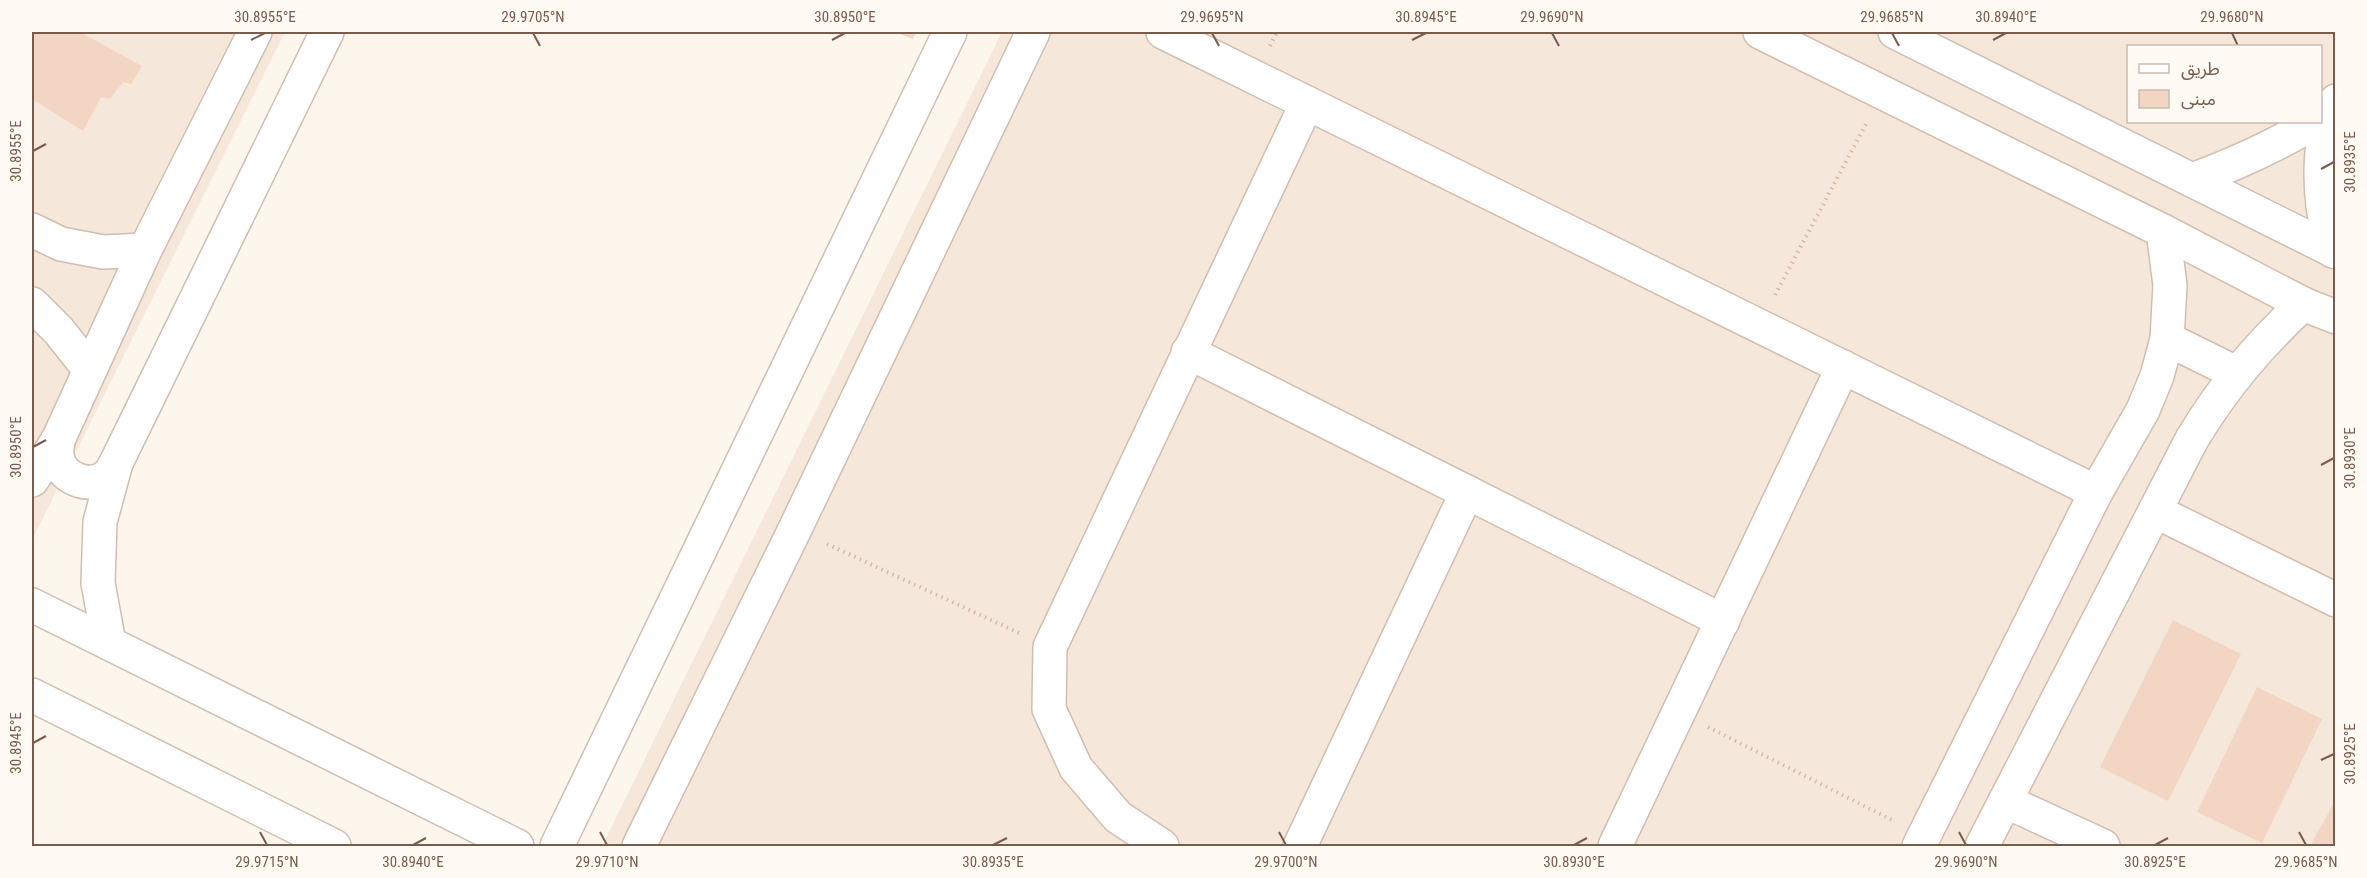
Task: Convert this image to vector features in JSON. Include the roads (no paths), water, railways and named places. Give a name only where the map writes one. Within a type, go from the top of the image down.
[{"type":"street","points":[[32,480],[58,440],[145,250],[255,32]]},
{"type":"street","points":[[58,440],[56,456],[63,470],[76,480],[92,482],[107,476],[116,463],[327,32]]},
{"type":"street","points":[[557,846],[950,32]]},
{"type":"street","points":[[639,846],[795,529],[1033,32]]},
{"type":"street","points":[[1163,32],[2096,492]]},
{"type":"street","points":[[1760,32],[2163,231],[2303,304],[2336,317]]},
{"type":"street","points":[[1895,32],[2334,252]]},
{"type":"street","points":[[1162,846],[1118,817],[1076,768],[1049,709],[1050,647],[1307,103]]},
{"type":"street","points":[[2325,113],[2321,161],[2323,207],[2334,252]]},
{"type":"street","points":[[2192,180],[2239,163],[2285,141],[2311,123]]},
{"type":"street","points":[[32,230],[61,244],[103,252],[145,250]]},
{"type":"street","points":[[1922,842],[2096,492],[2143,410],[2157,375],[2167,339],[2170,285],[2163,231]]},
{"type":"street","points":[[32,304],[59,331],[89,369]]},
{"type":"street","points":[[1982,846],[2192,439],[2236,373],[2268,336],[2303,304]]},
{"type":"street","points":[[2167,339],[2236,373]]},
{"type":"street","points":[[1188,352],[1722,621]]},
{"type":"street","points":[[1615,846],[1843,367]]},
{"type":"street","points":[[109,644],[98,583],[99,532],[116,463]]},
{"type":"street","points":[[1300,846],[1467,492]]},
{"type":"street","points":[[2155,511],[2336,600]]},
{"type":"street","points":[[32,604],[517,846]]},
{"type":"street","points":[[32,694],[334,846]]},
{"type":"street","points":[[2005,801],[2103,846]]}]
